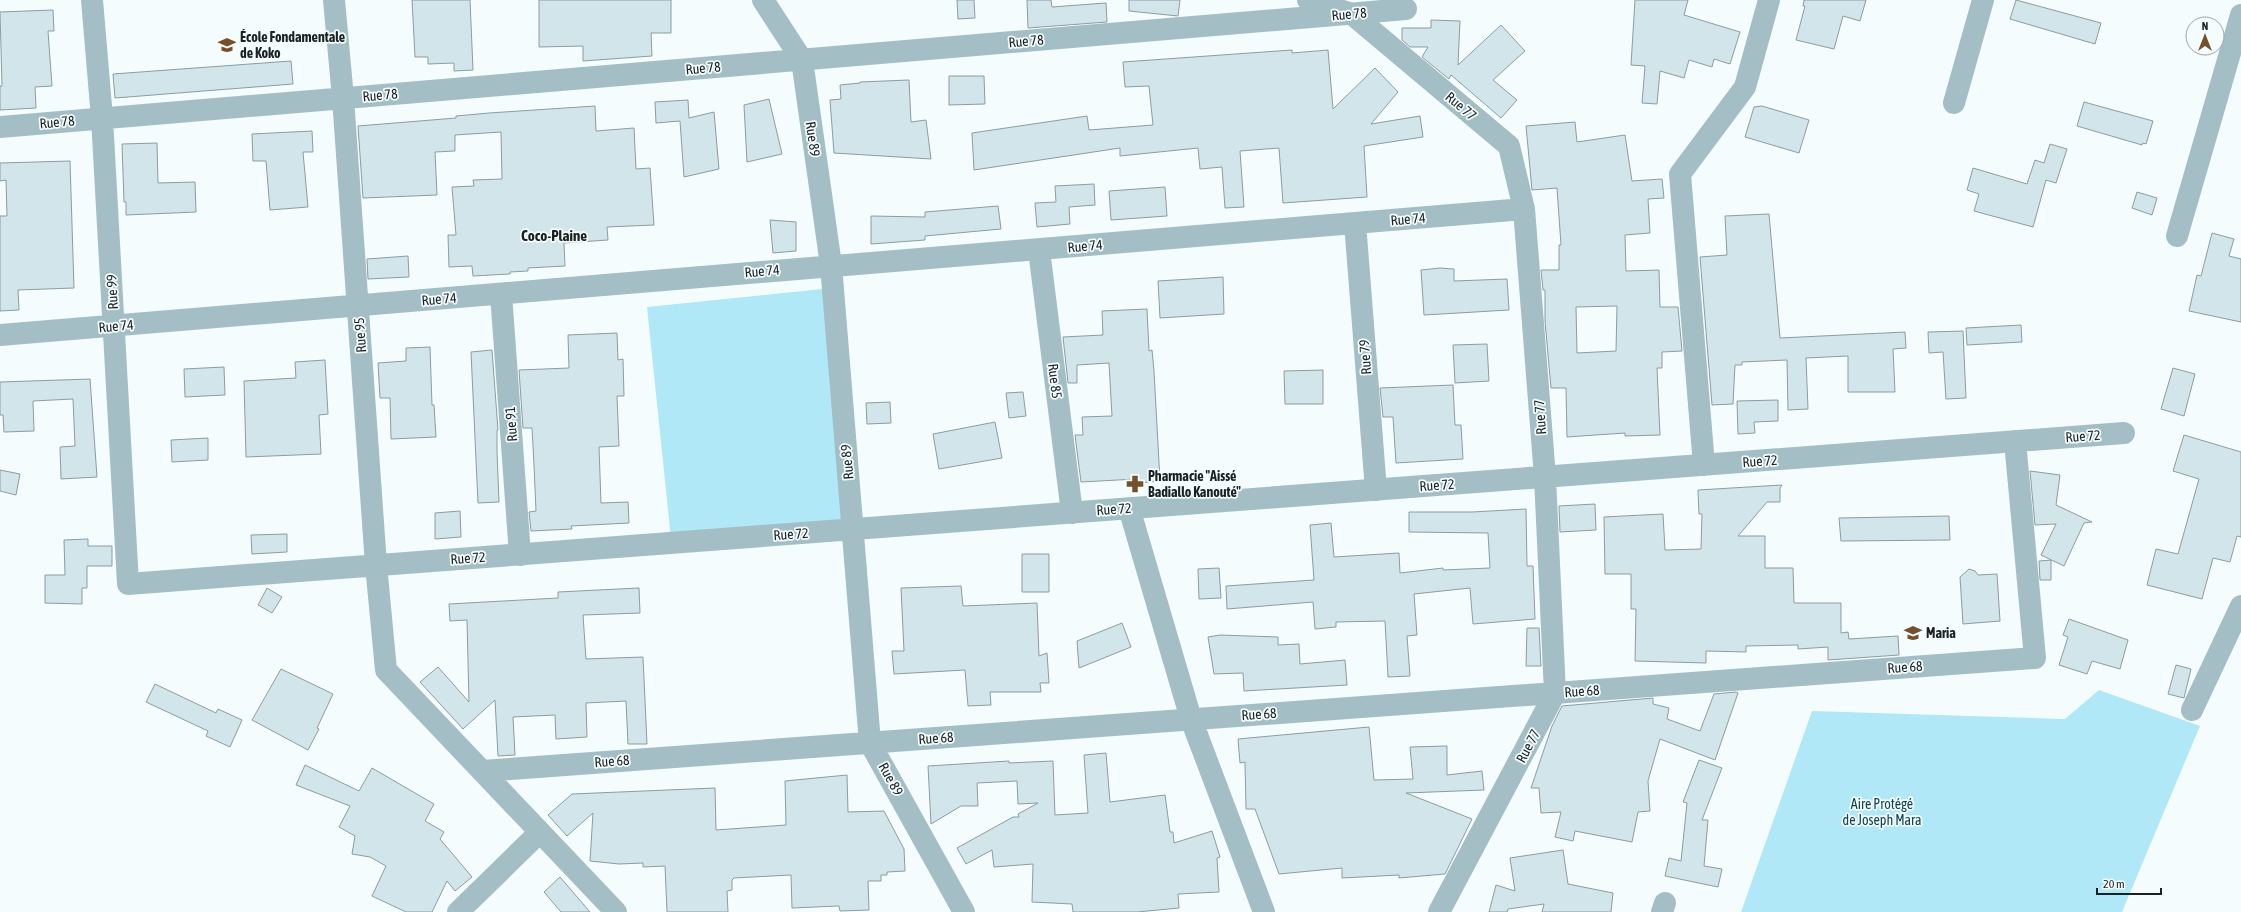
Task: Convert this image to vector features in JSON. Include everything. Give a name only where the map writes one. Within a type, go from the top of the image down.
[{"type":"street","name":"Rue 99","points":[[92,0],[102,118],[128,584]]},
{"type":"street","name":"Rue 95","points":[[334,0],[343,98],[376,565],[386,670],[482,771]]},
{"type":"street","name":"Rue 89","points":[[763,0],[802,60],[831,265],[870,743],[964,912]]},
{"type":"street","name":"Rue 77","points":[[1308,0],[1352,14],[1509,146],[1524,209],[1545,477],[1555,693],[1439,912]]},
{"type":"street","points":[[1704,465],[1680,174],[1745,87],[1769,0]]},
{"type":"street","points":[[1954,103],[1984,0]]},
{"type":"street","name":"Rue 78","points":[[0,127],[1406,9]]},
{"type":"street","points":[[2177,236],[2241,15]]},
{"type":"street","name":"Rue 74","points":[[0,335],[831,265],[1039,250],[1524,209]]},
{"type":"street","name":"Rue 79","points":[[1355,223],[1376,490]]},
{"type":"street","name":"Rue 85","points":[[1039,250],[1072,512]]},
{"type":"street","name":"Rue 91","points":[[501,294],[520,555]]},
{"type":"street","name":"Rue 72","points":[[128,584],[2124,433]]},
{"type":"street","name":"Rue 68","points":[[482,771],[2036,658],[2015,441]]},
{"type":"street","points":[[1129,508],[1191,719],[1264,912]]},
{"type":"street","points":[[2192,710],[2241,606]]},
{"type":"street","points":[[482,771],[616,912]]},
{"type":"street","points":[[458,912],[540,832]]},
{"type":"green space","points":[[832,288],[856,519],[671,539],[647,307]]},
{"type":"green space","name":"Aire Protégé de Joseph Mara","points":[[2099,690],[2200,726],[2122,912],[1741,912],[1812,711],[2065,719]]},
{"type":"building","points":[[412,0],[470,0],[473,70],[454,71],[454,63],[428,64],[428,57],[415,57]]},
{"type":"building","points":[[539,0],[671,0],[671,33],[651,33],[652,56],[583,61],[583,46],[539,47]]},
{"type":"building","points":[[957,0],[974,0],[975,18],[958,19]]},
{"type":"building","points":[[1027,0],[1051,0],[1052,7],[1106,3],[1107,22],[1028,28]]},
{"type":"building","points":[[1129,0],[1180,0],[1178,16],[1129,11]]},
{"type":"building","points":[[1635,0],[1688,0],[1684,15],[1740,32],[1730,64],[1714,59],[1712,67],[1689,60],[1684,78],[1660,71],[1657,104],[1642,103],[1645,66],[1631,65]]},
{"type":"building","points":[[1804,0],[1866,0],[1860,21],[1843,16],[1834,49],[1796,40],[1805,6],[1803,6]]},
{"type":"building","points":[[2016,0],[2101,23],[2095,44],[2010,19]]},
{"type":"building","points":[[53,10],[54,31],[48,31],[52,86],[35,87],[36,108],[0,110],[0,86],[2,86],[0,12]]},
{"type":"building","points":[[1431,20],[1460,21],[1458,65],[1501,25],[1525,51],[1493,80],[1517,100],[1501,118],[1451,75],[1449,79],[1422,57],[1428,47],[1410,47],[1402,40],[1402,28],[1431,28]]},
{"type":"building","points":[[1292,50],[1292,53],[1328,50],[1333,109],[1375,68],[1398,92],[1371,124],[1420,116],[1423,137],[1364,146],[1367,197],[1283,203],[1279,148],[1240,151],[1244,207],[1225,208],[1222,167],[1200,169],[1198,148],[1120,156],[1120,148],[974,170],[972,133],[1087,116],[1089,130],[1153,125],[1149,86],[1125,87],[1123,62]]},
{"type":"building","points":[[291,61],[293,84],[115,98],[113,74]]},
{"type":"building","points":[[949,76],[984,76],[985,104],[949,105]]},
{"type":"building","points":[[909,80],[911,122],[926,120],[931,159],[834,153],[830,100],[841,99],[840,85],[860,82]]},
{"type":"building","points":[[769,99],[782,154],[747,162],[744,105]]},
{"type":"building","points":[[688,100],[689,118],[714,112],[719,169],[684,177],[680,121],[656,123],[655,102]]},
{"type":"building","points":[[2084,102],[2153,121],[2146,144],[2143,143],[2142,145],[2077,126]]},
{"type":"building","points":[[595,106],[596,131],[634,128],[636,169],[650,168],[654,225],[607,227],[608,240],[564,243],[565,266],[528,268],[528,271],[510,272],[510,274],[473,276],[472,266],[449,267],[448,235],[456,235],[452,187],[474,186],[473,180],[502,179],[501,132],[455,135],[455,151],[435,152],[437,195],[363,198],[358,126],[456,118],[456,116],[489,113]]},
{"type":"building","points":[[1762,106],[1809,120],[1799,153],[1745,137],[1754,107]]},
{"type":"building","points":[[1575,122],[1577,142],[1625,135],[1632,181],[1662,179],[1664,198],[1648,199],[1650,233],[1625,235],[1626,271],[1659,270],[1660,307],[1678,307],[1682,351],[1662,352],[1662,368],[1657,368],[1660,435],[1625,436],[1625,433],[1567,437],[1566,388],[1551,388],[1545,321],[1545,290],[1543,290],[1541,270],[1559,270],[1559,245],[1561,245],[1557,188],[1532,190],[1526,126]],"holes":[[[1617,306],[1616,351],[1577,353],[1576,307]]]},
{"type":"building","points":[[312,131],[313,152],[303,152],[308,207],[270,210],[266,161],[253,161],[252,134]]},
{"type":"building","points":[[157,143],[158,183],[195,182],[196,212],[126,215],[126,202],[124,202],[122,144]]},
{"type":"building","points":[[2050,144],[2067,149],[2056,183],[2046,180],[2033,227],[1974,211],[1979,194],[1967,190],[1973,168],[2027,184],[2035,160],[2044,163]]},
{"type":"building","points":[[70,161],[74,288],[18,290],[19,310],[0,311],[0,216],[7,216],[6,180],[0,181],[0,163]]},
{"type":"building","points":[[1094,184],[1095,205],[1069,207],[1070,224],[1037,227],[1035,203],[1056,202],[1055,186]]},
{"type":"building","points":[[1165,187],[1167,216],[1111,220],[1109,191]]},
{"type":"building","points":[[2137,192],[2157,198],[2152,215],[2132,208]]},
{"type":"building","points":[[998,206],[1001,229],[925,236],[925,240],[871,244],[871,216],[925,217],[925,212]]},
{"type":"building","points":[[1769,214],[1780,338],[1905,332],[1906,348],[1893,349],[1895,392],[1848,392],[1848,356],[1806,358],[1808,409],[1788,410],[1787,360],[1742,362],[1742,365],[1735,365],[1733,404],[1712,405],[1700,257],[1727,255],[1725,216]]},
{"type":"building","points":[[770,220],[796,222],[796,251],[773,253]]},
{"type":"building","points":[[2212,233],[2234,239],[2229,256],[2241,259],[2241,322],[2189,311],[2197,275],[2201,276]]},
{"type":"building","points":[[408,256],[409,277],[368,279],[367,259]]},
{"type":"building","points":[[1440,268],[1454,269],[1454,281],[1507,279],[1509,310],[1424,315],[1421,270]]},
{"type":"building","points":[[1223,277],[1224,314],[1160,318],[1158,281]]},
{"type":"building","points":[[1147,309],[1149,351],[1152,350],[1154,371],[1160,481],[1136,483],[1136,479],[1081,482],[1075,435],[1083,435],[1082,417],[1112,416],[1109,363],[1077,365],[1077,383],[1068,383],[1063,337],[1103,335],[1102,311]]},
{"type":"building","points":[[2021,325],[2022,342],[1967,345],[1966,328]]},
{"type":"building","points":[[1963,331],[1966,398],[1946,399],[1943,352],[1929,353],[1928,332]]},
{"type":"building","points":[[617,333],[618,360],[623,359],[624,396],[617,396],[619,446],[599,447],[601,503],[628,502],[629,523],[571,526],[572,529],[531,531],[529,512],[536,511],[532,428],[523,428],[519,370],[569,368],[568,335]]},
{"type":"building","points":[[1487,344],[1489,381],[1455,383],[1453,345]]},
{"type":"building","points":[[430,347],[432,405],[434,405],[436,437],[391,439],[390,398],[380,398],[378,363],[406,361],[406,348]]},
{"type":"building","points":[[492,350],[498,430],[497,452],[499,502],[478,503],[471,352]]},
{"type":"building","points":[[325,360],[328,414],[319,415],[321,454],[246,457],[244,381],[296,378],[295,362]]},
{"type":"building","points":[[224,367],[225,395],[185,397],[184,369]]},
{"type":"building","points":[[2173,368],[2195,374],[2184,416],[2161,409]]},
{"type":"building","points":[[1323,370],[1323,404],[1285,404],[1284,371]]},
{"type":"building","points":[[90,379],[97,477],[61,479],[60,447],[75,446],[73,399],[33,401],[34,431],[4,432],[3,415],[0,415],[0,382]]},
{"type":"building","points":[[1453,385],[1455,425],[1461,425],[1463,459],[1396,463],[1393,417],[1383,417],[1380,388]]},
{"type":"building","points":[[1023,392],[1026,416],[1009,418],[1006,393]]},
{"type":"building","points":[[1778,400],[1778,421],[1754,422],[1755,433],[1738,434],[1737,401]]},
{"type":"building","points":[[890,402],[891,423],[867,424],[866,403]]},
{"type":"building","points":[[995,422],[1002,458],[939,469],[933,434]]},
{"type":"building","points":[[2184,435],[2241,452],[2241,537],[2237,536],[2230,562],[2213,558],[2202,599],[2147,585],[2156,549],[2178,554],[2199,479],[2173,471]]},
{"type":"building","points":[[208,438],[208,460],[172,462],[171,440]]},
{"type":"building","points":[[0,470],[20,474],[16,495],[0,491]]},
{"type":"building","points":[[2030,471],[2060,475],[2056,505],[2092,522],[2084,523],[2064,566],[2041,555],[2056,524],[2035,525]]},
{"type":"building","points":[[1782,485],[1780,488],[1780,502],[1767,502],[1738,536],[1765,536],[1765,568],[1793,568],[1794,603],[1841,603],[1841,633],[1848,632],[1849,639],[1898,636],[1899,655],[1828,660],[1828,647],[1798,649],[1798,645],[1746,646],[1746,652],[1706,651],[1706,663],[1635,661],[1636,609],[1631,609],[1631,574],[1605,574],[1604,517],[1663,514],[1665,550],[1701,549],[1702,514],[1699,514],[1698,490]]},
{"type":"building","points":[[1595,504],[1596,530],[1560,532],[1559,506]]},
{"type":"building","points":[[1526,509],[1527,566],[1533,566],[1535,619],[1473,624],[1470,588],[1414,594],[1417,635],[1407,636],[1410,676],[1388,677],[1385,621],[1336,622],[1336,627],[1315,629],[1313,602],[1227,609],[1226,586],[1314,580],[1310,525],[1331,523],[1334,557],[1399,553],[1400,573],[1443,568],[1443,570],[1490,568],[1488,533],[1409,532],[1409,512],[1472,512]]},
{"type":"building","points":[[460,511],[461,537],[435,539],[435,513]]},
{"type":"building","points":[[1949,516],[1950,540],[1841,541],[1839,518]]},
{"type":"building","points":[[287,534],[287,552],[252,554],[251,535]]},
{"type":"building","points":[[88,539],[88,546],[112,546],[112,566],[87,566],[87,588],[82,588],[82,604],[45,603],[45,575],[65,575],[64,540]]},
{"type":"building","points":[[1022,554],[1049,554],[1049,592],[1022,592]]},
{"type":"building","points":[[2051,560],[2051,580],[2040,580],[2039,561]]},
{"type":"building","points":[[1219,568],[1221,598],[1199,599],[1198,569]]},
{"type":"building","points":[[1969,569],[1975,571],[1978,575],[1997,574],[2000,621],[1963,624],[1960,577]]},
{"type":"building","points":[[961,586],[963,606],[1037,603],[1039,656],[1047,653],[1049,683],[1040,683],[1041,692],[990,692],[991,705],[968,706],[965,670],[894,674],[892,651],[904,651],[901,588]]},
{"type":"building","points":[[267,588],[282,597],[272,613],[258,605]]},
{"type":"building","points":[[639,588],[640,613],[583,615],[586,659],[643,657],[647,744],[628,744],[626,701],[586,703],[587,737],[556,739],[555,715],[513,717],[515,755],[498,756],[495,700],[463,729],[420,682],[438,667],[469,702],[467,620],[450,621],[449,604],[558,598],[558,592]]},
{"type":"building","points":[[2069,619],[2128,640],[2120,669],[2092,661],[2087,674],[2059,665],[2068,637],[2063,635]]},
{"type":"building","points":[[1122,623],[1131,647],[1079,668],[1077,641]]},
{"type":"building","points":[[1527,628],[1539,628],[1541,666],[1526,666]]},
{"type":"building","points":[[1220,635],[1278,637],[1278,645],[1299,644],[1300,664],[1345,660],[1347,685],[1244,691],[1243,673],[1214,674],[1208,637]]},
{"type":"building","points":[[2176,665],[2191,669],[2184,698],[2168,694]]},
{"type":"building","points":[[281,669],[333,694],[317,728],[319,729],[308,750],[252,720]]},
{"type":"building","points":[[155,684],[216,713],[218,709],[242,720],[230,747],[206,736],[208,731],[146,702]]},
{"type":"building","points":[[1738,693],[1715,760],[1660,739],[1648,781],[1650,811],[1638,812],[1632,842],[1575,831],[1573,841],[1555,837],[1561,812],[1541,813],[1539,788],[1531,788],[1552,726],[1562,706],[1653,698],[1653,704],[1669,708],[1667,719],[1700,731],[1714,694]]},
{"type":"building","points":[[1369,727],[1374,780],[1413,779],[1410,747],[1447,746],[1447,775],[1482,771],[1484,790],[1406,793],[1472,819],[1445,874],[1399,878],[1399,875],[1342,878],[1342,868],[1279,874],[1255,809],[1246,809],[1245,762],[1240,763],[1238,739]]},
{"type":"building","points":[[1106,753],[1110,802],[1165,795],[1170,832],[1173,832],[1174,843],[1212,831],[1220,857],[1217,858],[1219,892],[1178,894],[1179,908],[1137,912],[1073,912],[1072,904],[1032,902],[1033,864],[994,867],[992,850],[966,864],[957,848],[1013,817],[1019,817],[1018,814],[1038,803],[1018,804],[1017,781],[977,783],[978,806],[961,806],[931,824],[928,766],[1009,761],[1009,763],[1053,761],[1055,815],[1088,813],[1084,755]]},
{"type":"building","points":[[1699,760],[1722,768],[1702,820],[1708,820],[1704,866],[1722,869],[1718,887],[1665,876],[1669,858],[1681,861],[1687,803],[1683,802]]},
{"type":"building","points":[[305,765],[359,791],[372,768],[434,804],[425,821],[444,832],[440,839],[472,877],[455,891],[447,881],[432,912],[406,912],[372,896],[386,866],[370,857],[352,854],[355,836],[339,827],[350,806],[296,785]]},
{"type":"building","points":[[847,775],[848,812],[884,811],[904,849],[905,871],[887,872],[887,875],[881,875],[881,881],[868,881],[869,910],[840,911],[839,906],[792,908],[791,875],[734,878],[732,880],[732,890],[727,891],[728,912],[667,912],[665,866],[643,867],[643,863],[619,864],[590,861],[593,813],[567,836],[548,815],[572,794],[715,788],[716,830],[786,825],[785,781]]},
{"type":"building","points":[[1563,850],[1568,884],[1613,893],[1611,912],[1542,912],[1544,904],[1508,909],[1507,912],[1489,912],[1496,885],[1515,891],[1510,858]]},
{"type":"building","points":[[560,877],[590,912],[561,912],[544,892]]},
{"type":"place","name":"École Fondamentale de Koko","points":[[227,45]]},
{"type":"place","name":"Pharmacie \"Aissé Badiallo Kanouté\"","points":[[1135,484]]},
{"type":"place","name":"Maria","points":[[1913,633]]},
{"type":"district","name":"Coco-Plaine","points":[[554,235]]}]
